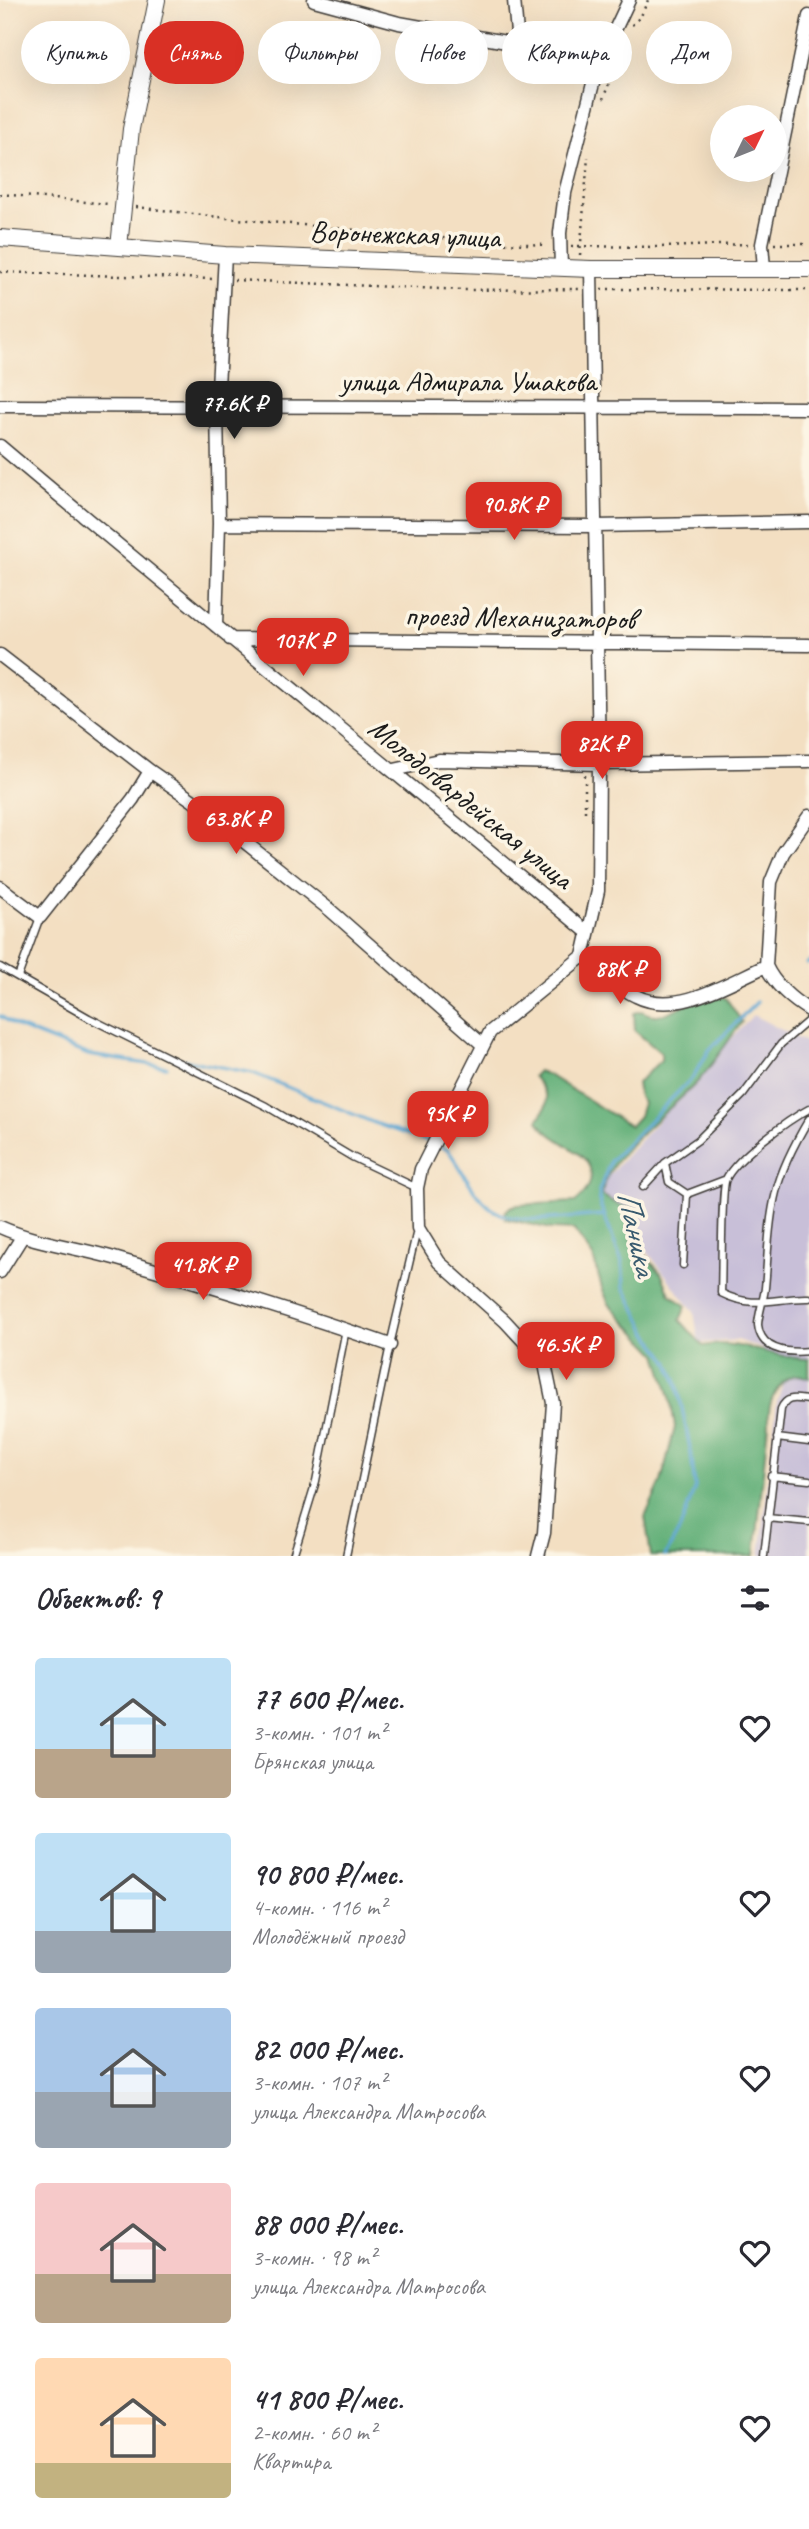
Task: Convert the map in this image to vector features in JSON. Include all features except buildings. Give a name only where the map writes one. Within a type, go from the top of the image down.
[{"type":"street","points":[[119,247],[131,129],[157,0]]},
{"type":"street","points":[[317,0],[399,23],[502,41]]},
{"type":"street","points":[[514,0],[516,21]]},
{"type":"street","points":[[619,21],[629,0]]},
{"type":"street","points":[[764,268],[762,244],[809,16]]},
{"type":"street","points":[[561,268],[565,193],[593,84]]},
{"type":"street","name":"Воронежская улица","points":[[0,238],[225,255],[586,269],[809,269]]},
{"type":"street","points":[[216,626],[219,524],[217,407],[225,255]]},
{"type":"street","points":[[538,1556],[544,1533],[554,1404],[545,1364],[506,1321],[439,1262],[418,1228],[417,1188],[421,1169],[490,1032],[583,956],[598,891],[599,764],[592,289],[586,269]]},
{"type":"street","name":"улица Адмирала Ушакова","points":[[0,407],[809,408]]},
{"type":"street","name":"Молодогвардейская улица","points":[[0,446],[587,932]]},
{"type":"street","points":[[219,524],[596,526],[809,522]]},
{"type":"street","name":"проезд Механизаторов","points":[[230,639],[809,645]]},
{"type":"street","points":[[0,655],[150,771],[192,800],[330,910],[483,1045]]},
{"type":"street","points":[[394,770],[439,760],[599,764],[809,761]]},
{"type":"street","points":[[0,887],[40,917],[133,799],[150,771]]},
{"type":"street","points":[[809,816],[783,853],[771,882],[766,966],[770,975],[790,996],[809,1010]]},
{"type":"street","points":[[583,956],[636,996],[657,1003],[702,994],[766,966]]},
{"type":"street","points":[[0,1227],[22,1237],[95,1253],[298,1312],[390,1345]]},
{"type":"street","points":[[0,1272],[22,1237]]},
{"type":"lane","points":[[18,976],[40,917]]},
{"type":"lane","points":[[0,967],[89,1018],[265,1106],[352,1157],[417,1188]]},
{"type":"lane","points":[[643,1187],[665,1163],[698,1140],[743,1095],[781,1044],[809,1020]]},
{"type":"lane","points":[[687,1194],[724,1180],[743,1158],[809,1109]]},
{"type":"lane","points":[[809,1119],[795,1143],[776,1192],[764,1302],[758,1325],[764,1338],[776,1350],[789,1353],[809,1351]]},
{"type":"lane","points":[[665,1163],[669,1182],[687,1194]]},
{"type":"lane","points":[[724,1180],[722,1293],[737,1301],[764,1302],[809,1298]]},
{"type":"lane","points":[[683,1265],[687,1194]]},
{"type":"lane","points":[[346,1556],[390,1345],[418,1228]]},
{"type":"lane","points":[[293,1556],[316,1481],[346,1329]]},
{"type":"lane","points":[[764,1556],[771,1476],[781,1409],[785,1401],[791,1398],[809,1401]]},
{"type":"lane","points":[[777,1438],[809,1442]]},
{"type":"lane","points":[[771,1476],[809,1480]]},
{"type":"lane","points":[[767,1518],[809,1522]]},
{"type":"path","points":[[602,100],[630,30],[641,16],[648,0]]},
{"type":"path","points":[[586,269],[580,246],[589,155]]},
{"type":"path","points":[[0,194],[486,242],[660,247],[809,244]]},
{"type":"path","points":[[0,272],[86,273],[464,290],[809,290]]},
{"type":"shaded area","points":[[753,1015],[809,1044],[809,1556],[760,1556],[777,1401],[786,1374],[763,1349],[738,1340],[699,1343],[694,1312],[636,1237],[593,1193]]},
{"type":"green space","points":[[726,998],[742,1022],[700,1079],[627,1148],[606,1179],[602,1195],[620,1206],[635,1208],[639,1215],[633,1227],[632,1241],[661,1273],[670,1294],[686,1306],[680,1320],[703,1346],[730,1345],[809,1359],[809,1378],[798,1375],[787,1379],[774,1395],[770,1407],[755,1556],[651,1556],[645,1517],[661,1482],[675,1427],[670,1397],[657,1354],[609,1304],[593,1257],[574,1230],[551,1229],[506,1219],[505,1212],[517,1205],[575,1202],[589,1185],[591,1173],[588,1164],[552,1136],[538,1120],[547,1102],[545,1093],[533,1076],[538,1071],[630,1126],[639,1116],[643,1103],[639,1097],[637,1083],[661,1060],[661,1053],[635,1031],[634,1013],[642,1011],[661,1015],[691,1003]]},
{"type":"waterway","name":"Паника","points":[[665,1556],[680,1529],[695,1487],[691,1453],[677,1383],[668,1361],[648,1333],[624,1287],[622,1262],[601,1207],[599,1191],[611,1160],[693,1077],[710,1049],[757,1002]]},
{"type":"waterway","points":[[0,1016],[18,1027],[89,1055],[167,1067]]},
{"type":"waterway","points":[[185,1060],[253,1073],[377,1124],[427,1141]]},
{"type":"waterway","points":[[441,1147],[448,1150],[473,1189],[491,1208],[502,1214],[530,1219],[605,1215]]}]
